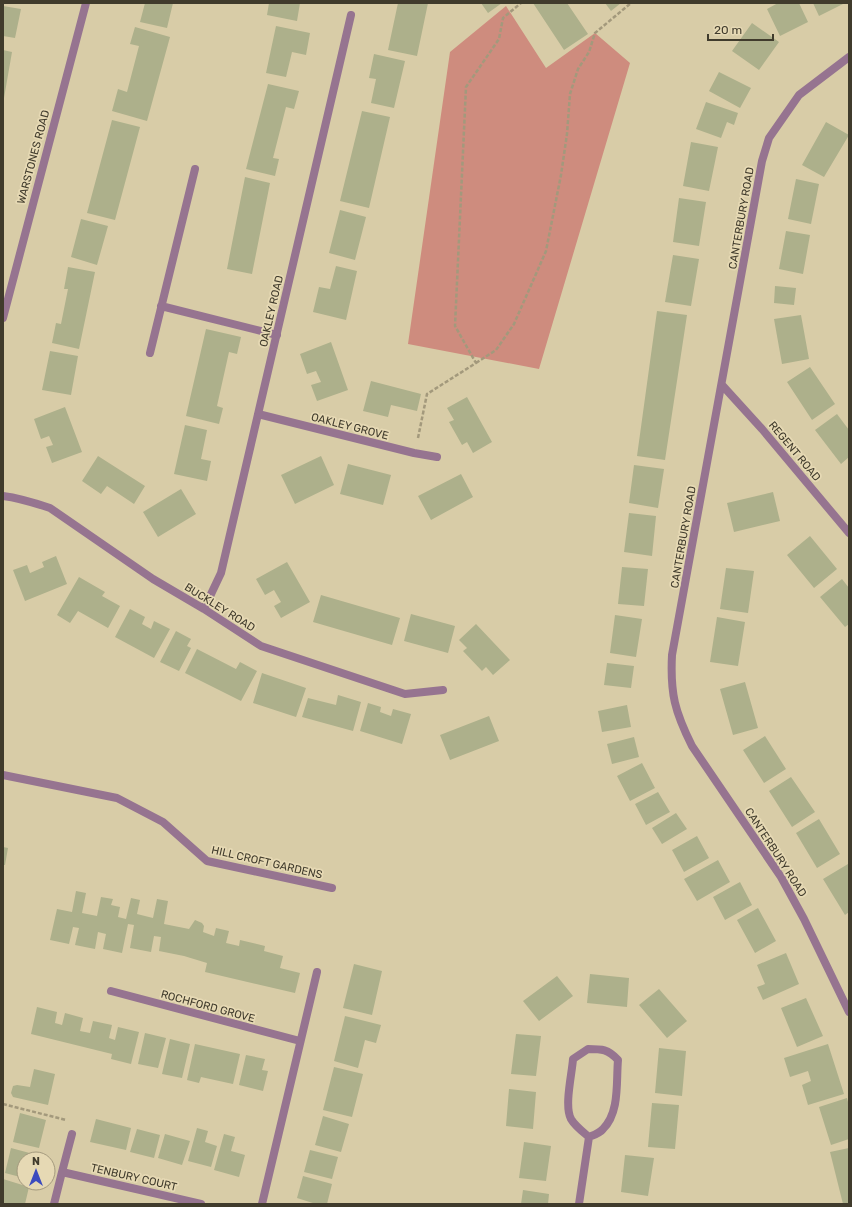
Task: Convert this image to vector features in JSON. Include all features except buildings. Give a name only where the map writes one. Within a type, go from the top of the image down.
[{"type":"street","name":"WARSTONES ROAD","points":[[3,318],[86,3]]},
{"type":"street","name":"OAKLEY ROAD","points":[[204,609],[221,573],[351,15]]},
{"type":"street","name":"CANTERBURY ROAD","points":[[849,57],[799,95],[769,138],[762,161],[672,655],[671,677],[673,698],[681,724],[692,746],[781,877],[824,958],[849,1012]]},
{"type":"street","points":[[150,352],[195,169]]},
{"type":"street","points":[[161,306],[277,335]]},
{"type":"street","name":"REGENT ROAD","points":[[722,385],[762,429],[849,534]]},
{"type":"street","name":"OAKLEY GROVE","points":[[258,414],[414,453],[437,457]]},
{"type":"street","name":"BUCKLEY ROAD","points":[[3,496],[34,502],[50,508],[153,579],[204,609],[261,646],[405,694],[443,690]]},
{"type":"street","name":"HILL CROFT GARDENS","points":[[3,775],[117,798],[163,822],[207,861],[332,888]]},
{"type":"street","points":[[262,1204],[317,972]]},
{"type":"street","name":"ROCHFORD GROVE","points":[[111,991],[300,1041]]},
{"type":"street","points":[[588,1049],[602,1049],[612,1054],[618,1060],[615,1109],[610,1120],[602,1131],[589,1136],[580,1129],[571,1118],[569,1112],[568,1105],[573,1059],[588,1049]]},
{"type":"street","points":[[54,1204],[72,1134]]},
{"type":"street","points":[[579,1204],[589,1136]]},
{"type":"street","name":"TENBURY COURT","points":[[62,1172],[201,1204]]},
{"type":"path","points":[[476,363],[455,326],[466,88],[499,39],[503,18],[521,3]]},
{"type":"path","points":[[414,453],[427,394],[496,350],[514,324],[546,251],[561,175],[567,134],[570,94],[578,69],[589,52],[595,33],[631,3]]},
{"type":"path","points":[[3,1104],[74,1122],[72,1134]]},
{"type":"shaded area","points":[[506,6],[546,68],[595,33],[630,63],[539,369],[408,344],[450,52]]}]
